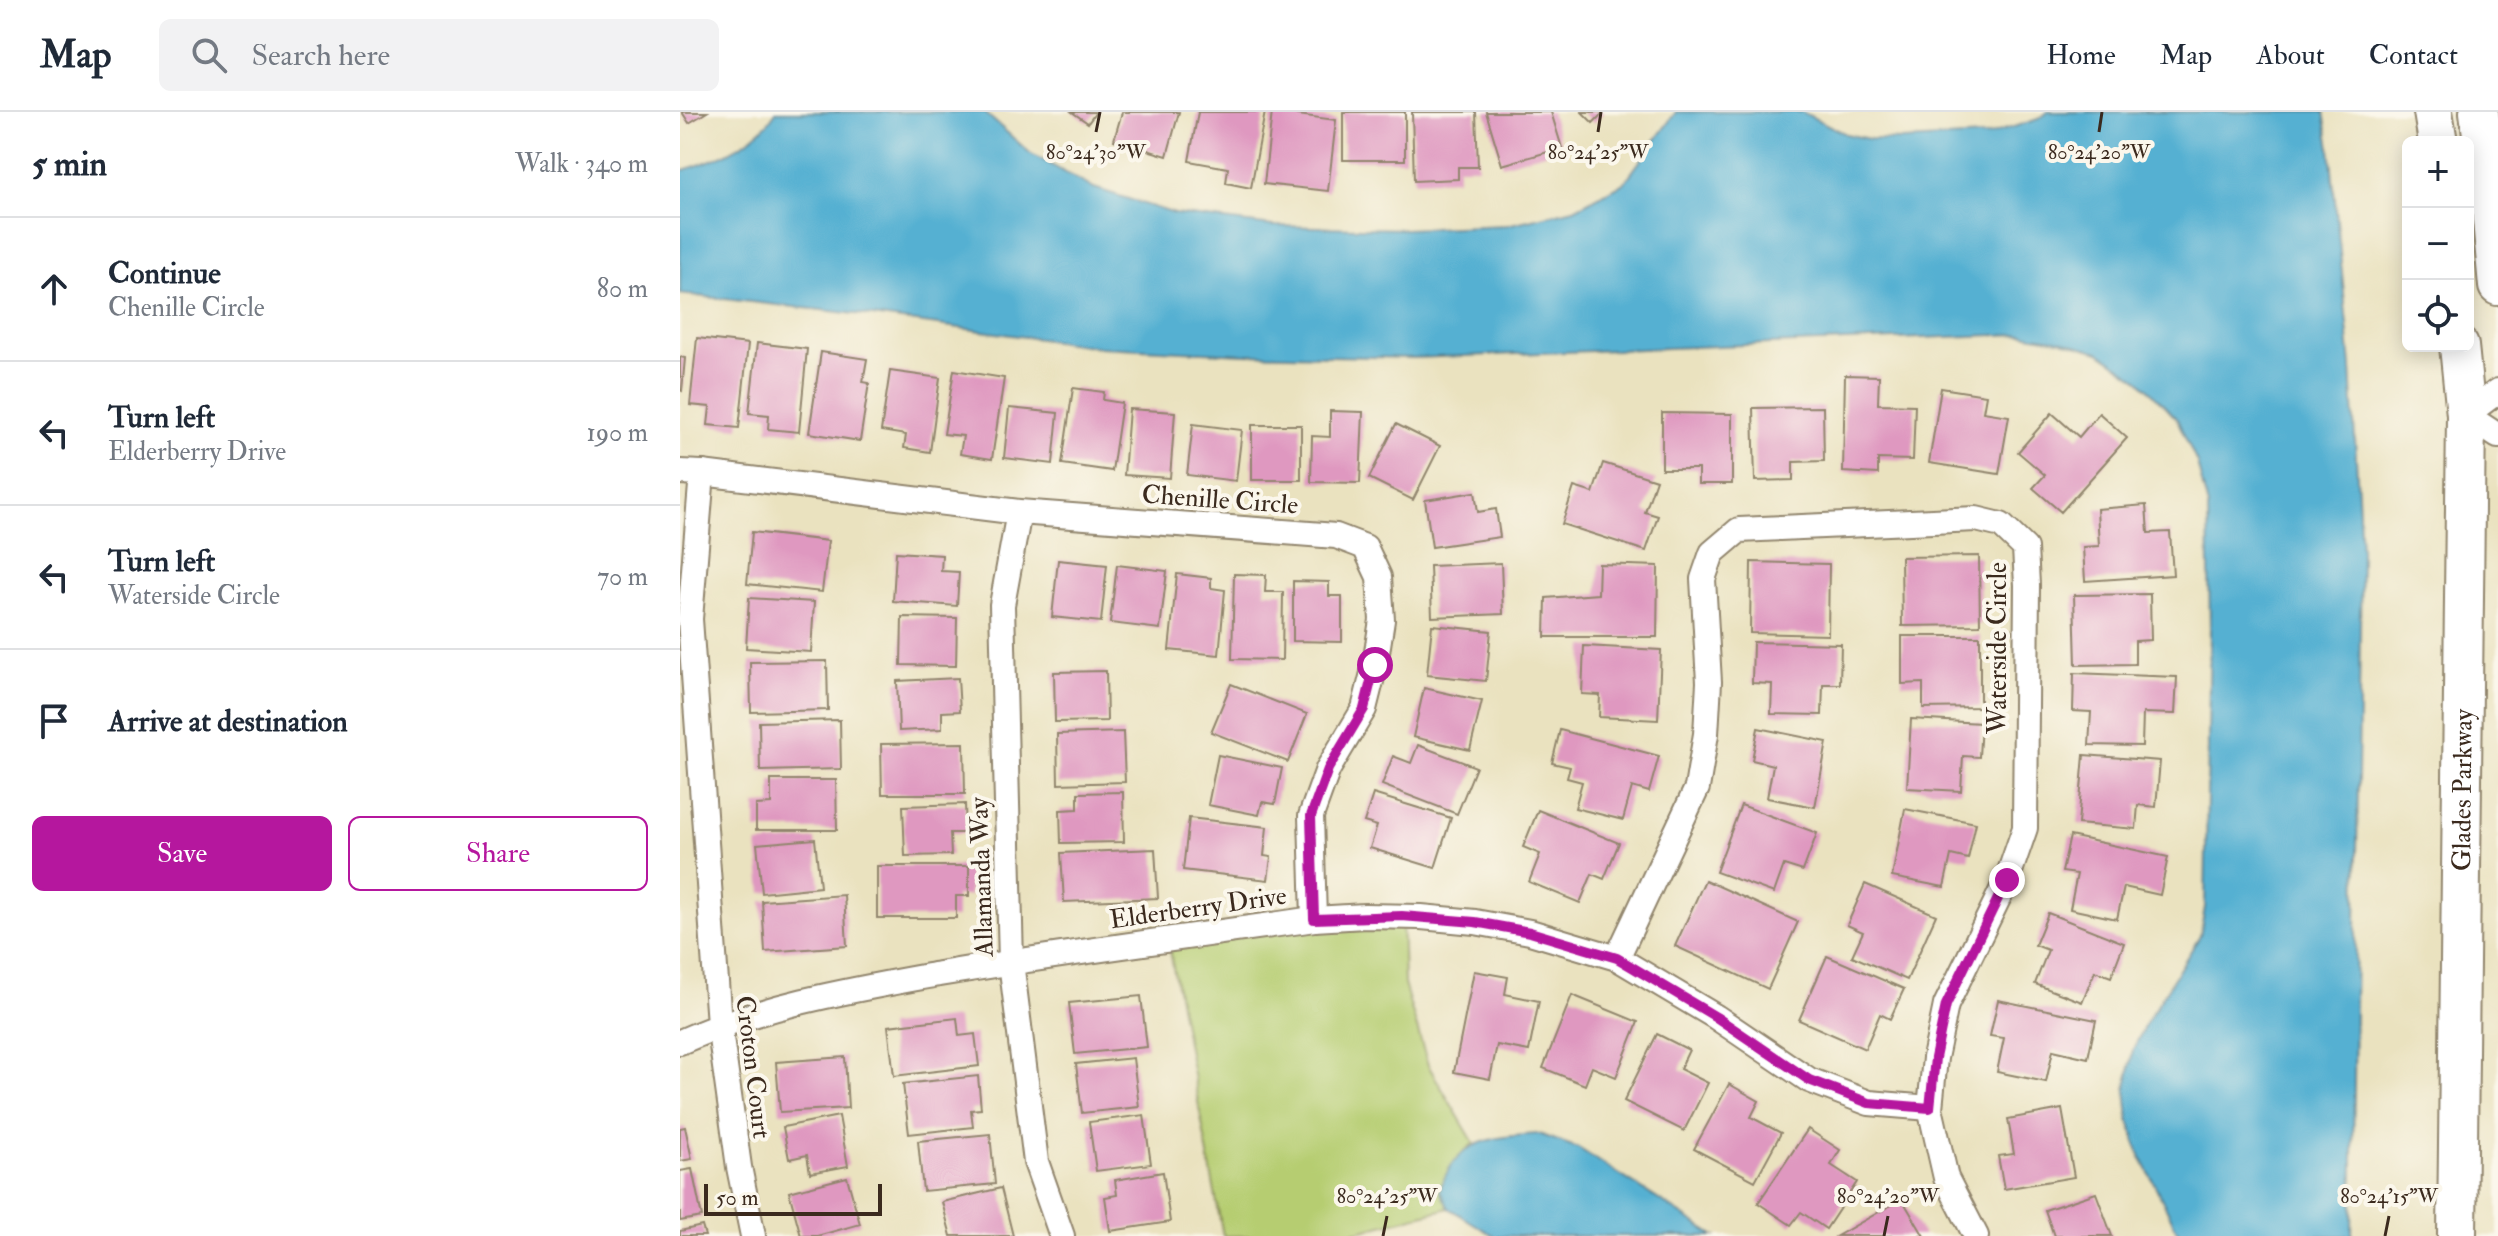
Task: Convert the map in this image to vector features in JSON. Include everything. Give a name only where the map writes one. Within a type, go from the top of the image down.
[{"type":"main road","points":[[2433,112],[2437,136]]},
{"type":"main road","points":[[2479,112],[2498,286]]},
{"type":"main road","name":"Glades Parkway","points":[[2457,1236],[2466,415],[2460,352]]},
{"type":"street","points":[[2498,391],[2466,415],[2498,436]]},
{"type":"street","name":"Chenille Circle","points":[[691,472],[1019,512],[1336,536],[1365,547],[1379,577],[1382,620],[1364,709],[1328,769],[1311,816],[1314,919]]},
{"type":"street","name":"Croton Court","points":[[691,472],[690,619],[719,1024],[739,1167],[753,1236]]},
{"type":"street","name":"Allamanda Way","points":[[1019,512],[1002,605],[1011,962],[1036,1162],[1062,1236]]},
{"type":"street","name":"Waterside Circle","points":[[1617,958],[1697,788],[1706,734],[1709,682],[1703,579],[1712,553],[1739,530],[1976,519],[2001,525],[2025,548],[2025,828],[2007,880],[1946,1005],[1935,1058],[1930,1108],[1946,1178],[1976,1236]]},
{"type":"street","name":"Elderberry Drive","points":[[680,1042],[719,1024],[828,994],[1011,962],[1314,919],[1402,916],[1475,922],[1530,932],[1617,958],[1716,1017],[1809,1080],[1869,1103],[1930,1108]]},
{"type":"green space","points":[[1402,916],[1404,984],[1428,1065],[1474,1143],[1459,1156],[1440,1191],[1449,1208],[1339,1236],[1223,1236],[1168,940]]},
{"type":"water","points":[[776,112],[984,112],[1030,153],[1091,187],[1175,214],[1273,226],[1405,229],[1507,225],[1574,209],[1624,183],[1676,112],[1802,112],[1846,134],[1869,139],[1902,140],[1986,136],[2038,119],[2048,112],[2324,112],[2351,366],[2361,550],[2352,1236],[2180,1236],[2140,1155],[2129,1120],[2126,1088],[2133,1050],[2146,1023],[2200,936],[2205,907],[2210,628],[2208,507],[2197,463],[2177,419],[2141,381],[2099,352],[2059,340],[2022,334],[1413,358],[1245,354],[1099,347],[680,294],[680,171],[733,150],[757,133]]},
{"type":"water","points":[[1539,1134],[1578,1148],[1715,1236],[1494,1236],[1449,1208],[1440,1191],[1446,1174],[1465,1151],[1491,1140]]},
{"type":"building","points":[[682,112],[707,112],[689,123]]},
{"type":"building","points":[[1072,112],[1096,112],[1088,123]]},
{"type":"building","points":[[1122,112],[1179,112],[1167,156],[1114,140]]},
{"type":"building","points":[[1198,112],[1265,112],[1251,188],[1226,183],[1228,168],[1189,161]]},
{"type":"building","points":[[1272,112],[1298,112],[1297,115],[1336,120],[1328,191],[1264,184]]},
{"type":"building","points":[[1343,112],[1405,112],[1405,160],[1343,160]]},
{"type":"building","points":[[1412,112],[1476,112],[1478,167],[1458,167],[1458,179],[1414,181]]},
{"type":"building","points":[[1486,112],[1551,112],[1562,148],[1502,165]]},
{"type":"building","points":[[1582,112],[1604,112],[1593,123]]},
{"type":"building","points":[[697,338],[748,344],[739,428],[708,425],[710,407],[690,405]]},
{"type":"building","points":[[757,343],[807,349],[799,432],[768,429],[769,415],[749,413]]},
{"type":"building","points":[[821,352],[867,359],[863,382],[869,383],[860,441],[809,433]]},
{"type":"building","points":[[680,357],[685,358],[682,391],[680,390]]},
{"type":"building","points":[[954,370],[1004,378],[992,459],[960,454],[963,436],[944,434]]},
{"type":"building","points":[[890,371],[940,378],[930,452],[904,448],[906,435],[881,431]]},
{"type":"building","points":[[1845,375],[1879,376],[1878,404],[1915,405],[1913,460],[1878,459],[1878,474],[1843,472]]},
{"type":"building","points":[[1073,388],[1104,392],[1103,400],[1122,403],[1112,471],[1062,464]]},
{"type":"building","points":[[1941,388],[1986,395],[1983,412],[2009,416],[1999,474],[1929,463]]},
{"type":"building","points":[[1823,407],[1824,461],[1793,462],[1793,480],[1755,481],[1753,408]]},
{"type":"building","points":[[1009,408],[1058,413],[1053,464],[1004,458]]},
{"type":"building","points":[[1129,409],[1175,412],[1170,478],[1124,475]]},
{"type":"building","points":[[1330,411],[1363,412],[1360,483],[1311,482],[1312,436],[1330,437]]},
{"type":"building","points":[[1662,413],[1732,414],[1732,484],[1698,484],[1698,469],[1662,469]]},
{"type":"building","points":[[2052,413],[2079,437],[2099,413],[2127,438],[2061,512],[2033,488],[2045,475],[2018,452]]},
{"type":"building","points":[[1193,424],[1242,430],[1236,481],[1187,475]]},
{"type":"building","points":[[1396,424],[1440,446],[1413,500],[1369,478]]},
{"type":"building","points":[[1252,425],[1301,425],[1301,480],[1252,480]]},
{"type":"building","points":[[1603,463],[1656,480],[1645,512],[1658,516],[1646,551],[1562,524],[1574,487],[1593,493]]},
{"type":"building","points":[[1475,492],[1478,512],[1496,509],[1500,537],[1432,547],[1425,500]]},
{"type":"building","points":[[2146,505],[2148,533],[2170,532],[2173,575],[2085,581],[2083,547],[2099,546],[2097,509]]},
{"type":"building","points":[[752,532],[828,541],[822,592],[747,584]]},
{"type":"building","points":[[896,552],[942,555],[941,571],[959,572],[957,606],[893,601]]},
{"type":"building","points":[[1979,556],[1980,625],[1902,626],[1901,557]]},
{"type":"building","points":[[1058,560],[1107,565],[1101,622],[1052,617]]},
{"type":"building","points":[[1751,562],[1829,564],[1828,635],[1750,633]]},
{"type":"building","points":[[1501,563],[1503,614],[1432,617],[1430,566]]},
{"type":"building","points":[[1599,564],[1658,566],[1657,637],[1545,637],[1546,598],[1598,594]]},
{"type":"building","points":[[1117,565],[1167,571],[1160,629],[1110,623]]},
{"type":"building","points":[[1177,574],[1211,578],[1211,588],[1225,590],[1219,655],[1169,650]]},
{"type":"building","points":[[1234,574],[1266,575],[1265,592],[1283,592],[1282,660],[1232,659]]},
{"type":"building","points":[[1293,581],[1329,582],[1329,596],[1342,596],[1342,642],[1293,641]]},
{"type":"building","points":[[2150,594],[2151,640],[2135,641],[2135,664],[2076,665],[2074,595]]},
{"type":"building","points":[[749,598],[814,602],[811,652],[746,648]]},
{"type":"building","points":[[902,617],[957,618],[956,666],[901,665]]},
{"type":"building","points":[[1432,625],[1491,631],[1486,681],[1427,675]]},
{"type":"building","points":[[1902,636],[1980,636],[1980,707],[1923,708],[1923,683],[1902,684]]},
{"type":"building","points":[[1753,642],[1841,644],[1840,684],[1823,684],[1822,715],[1771,714],[1772,684],[1752,683]]},
{"type":"building","points":[[1584,646],[1661,650],[1658,720],[1599,717],[1600,695],[1582,694]]},
{"type":"building","points":[[827,661],[828,710],[751,712],[750,662]]},
{"type":"building","points":[[1106,671],[1107,721],[1055,722],[1054,672]]},
{"type":"building","points":[[2074,673],[2177,677],[2175,714],[2143,713],[2142,746],[2089,745],[2091,712],[2073,711]]},
{"type":"building","points":[[958,678],[960,711],[942,712],[942,729],[899,731],[897,681]]},
{"type":"building","points":[[1231,684],[1307,714],[1288,762],[1211,732]]},
{"type":"building","points":[[1424,688],[1482,701],[1470,750],[1413,737]]},
{"type":"building","points":[[1911,719],[1981,723],[1979,757],[1963,756],[1961,791],[1907,788]]},
{"type":"building","points":[[840,720],[841,769],[760,771],[759,722]]},
{"type":"building","points":[[1758,728],[1827,742],[1815,807],[1767,798],[1773,765],[1752,760]]},
{"type":"building","points":[[1560,730],[1659,756],[1649,792],[1632,787],[1623,820],[1575,808],[1582,782],[1567,778],[1570,767],[1552,763]]},
{"type":"building","points":[[1123,732],[1125,782],[1058,784],[1057,734]]},
{"type":"building","points":[[964,743],[965,794],[882,794],[881,744]]},
{"type":"building","points":[[1418,745],[1476,767],[1457,814],[1382,785],[1393,756],[1411,763]]},
{"type":"building","points":[[1218,755],[1282,768],[1275,804],[1262,802],[1259,815],[1208,805]]},
{"type":"building","points":[[2084,755],[2160,761],[2156,807],[2138,805],[2136,829],[2078,824]]},
{"type":"building","points":[[771,780],[836,780],[837,830],[756,830],[756,805],[771,804]]},
{"type":"building","points":[[1123,792],[1124,842],[1061,843],[1060,810],[1078,809],[1078,793]]},
{"type":"building","points":[[1373,794],[1451,818],[1435,868],[1370,848],[1377,826],[1364,822]]},
{"type":"building","points":[[965,804],[966,833],[950,833],[951,855],[905,856],[903,806]]},
{"type":"building","points":[[1741,805],[1817,833],[1803,871],[1784,865],[1774,893],[1716,872]]},
{"type":"building","points":[[1905,809],[1976,823],[1968,859],[1951,855],[1944,887],[1892,877]]},
{"type":"building","points":[[1538,810],[1619,843],[1604,879],[1592,874],[1580,903],[1529,882],[1540,854],[1523,847]]},
{"type":"building","points":[[1189,818],[1267,827],[1264,856],[1271,857],[1268,880],[1183,870]]},
{"type":"building","points":[[2070,836],[2168,857],[2160,895],[2124,887],[2117,919],[2070,909],[2077,874],[2062,872]]},
{"type":"building","points":[[815,839],[820,887],[762,893],[757,844]]},
{"type":"building","points":[[1155,849],[1158,898],[1064,902],[1061,853]]},
{"type":"building","points":[[877,866],[969,866],[969,896],[956,896],[956,918],[877,918]]},
{"type":"building","points":[[1705,880],[1798,922],[1768,989],[1675,946]]},
{"type":"building","points":[[1865,884],[1936,915],[1907,980],[1852,956],[1863,932],[1847,925]]},
{"type":"building","points":[[844,895],[847,946],[765,952],[762,901]]},
{"type":"building","points":[[2048,913],[2124,943],[2111,977],[2095,971],[2082,1002],[2035,984],[2048,950],[2035,945]]},
{"type":"building","points":[[1827,956],[1904,989],[1890,1019],[1880,1014],[1865,1049],[1799,1020]]},
{"type":"building","points":[[1474,971],[1508,977],[1505,994],[1539,1001],[1529,1051],[1497,1045],[1490,1079],[1454,1072]]},
{"type":"building","points":[[1572,995],[1638,1022],[1616,1077],[1592,1067],[1585,1085],[1543,1068]]},
{"type":"building","points":[[1141,996],[1147,1047],[1075,1054],[1069,1003]]},
{"type":"building","points":[[1998,1000],[2096,1020],[2088,1058],[2053,1050],[2046,1082],[1997,1072],[2004,1038],[1990,1036]]},
{"type":"building","points":[[957,1018],[959,1036],[975,1034],[979,1066],[894,1076],[888,1026]]},
{"type":"building","points":[[1657,1034],[1689,1050],[1680,1069],[1708,1083],[1684,1131],[1624,1101]]},
{"type":"building","points":[[845,1057],[848,1108],[780,1112],[776,1062]]},
{"type":"building","points":[[1133,1058],[1139,1107],[1082,1113],[1076,1064]]},
{"type":"building","points":[[978,1076],[981,1109],[971,1110],[973,1127],[909,1134],[903,1084]]},
{"type":"building","points":[[1729,1084],[1759,1101],[1751,1117],[1781,1133],[1755,1181],[1694,1149]]},
{"type":"building","points":[[2062,1109],[2074,1177],[2004,1189],[1998,1156],[2014,1154],[2008,1119]]},
{"type":"building","points":[[1144,1115],[1151,1164],[1096,1171],[1089,1122]]},
{"type":"building","points":[[839,1116],[848,1166],[810,1173],[807,1155],[789,1159],[783,1127]]},
{"type":"building","points":[[685,1127],[692,1159],[680,1161],[680,1128]]},
{"type":"building","points":[[1808,1129],[1840,1150],[1831,1165],[1857,1182],[1826,1229],[1801,1212],[1791,1225],[1758,1203]]},
{"type":"building","points":[[990,1134],[995,1184],[923,1191],[918,1141]]},
{"type":"building","points":[[692,1169],[702,1217],[680,1221],[680,1171]]},
{"type":"building","points":[[1163,1172],[1170,1222],[1110,1231],[1105,1197],[1117,1195],[1115,1180]]},
{"type":"building","points":[[847,1177],[860,1224],[817,1236],[801,1236],[789,1192]]},
{"type":"building","points":[[1001,1188],[1013,1236],[951,1236],[942,1202]]},
{"type":"building","points":[[2096,1193],[2112,1236],[2054,1236],[2045,1210]]},
{"type":"building","points":[[1902,1199],[1924,1236],[1837,1236]]},
{"type":"building","points":[[702,1226],[705,1236],[680,1236],[680,1231]]},
{"type":"route","points":[[1375,665],[1364,709],[1328,769],[1311,816],[1314,919],[1402,916],[1475,922],[1530,932],[1617,958],[1716,1017],[1809,1080],[1869,1103],[1930,1108],[1935,1058],[1946,1005],[2007,880]]}]
